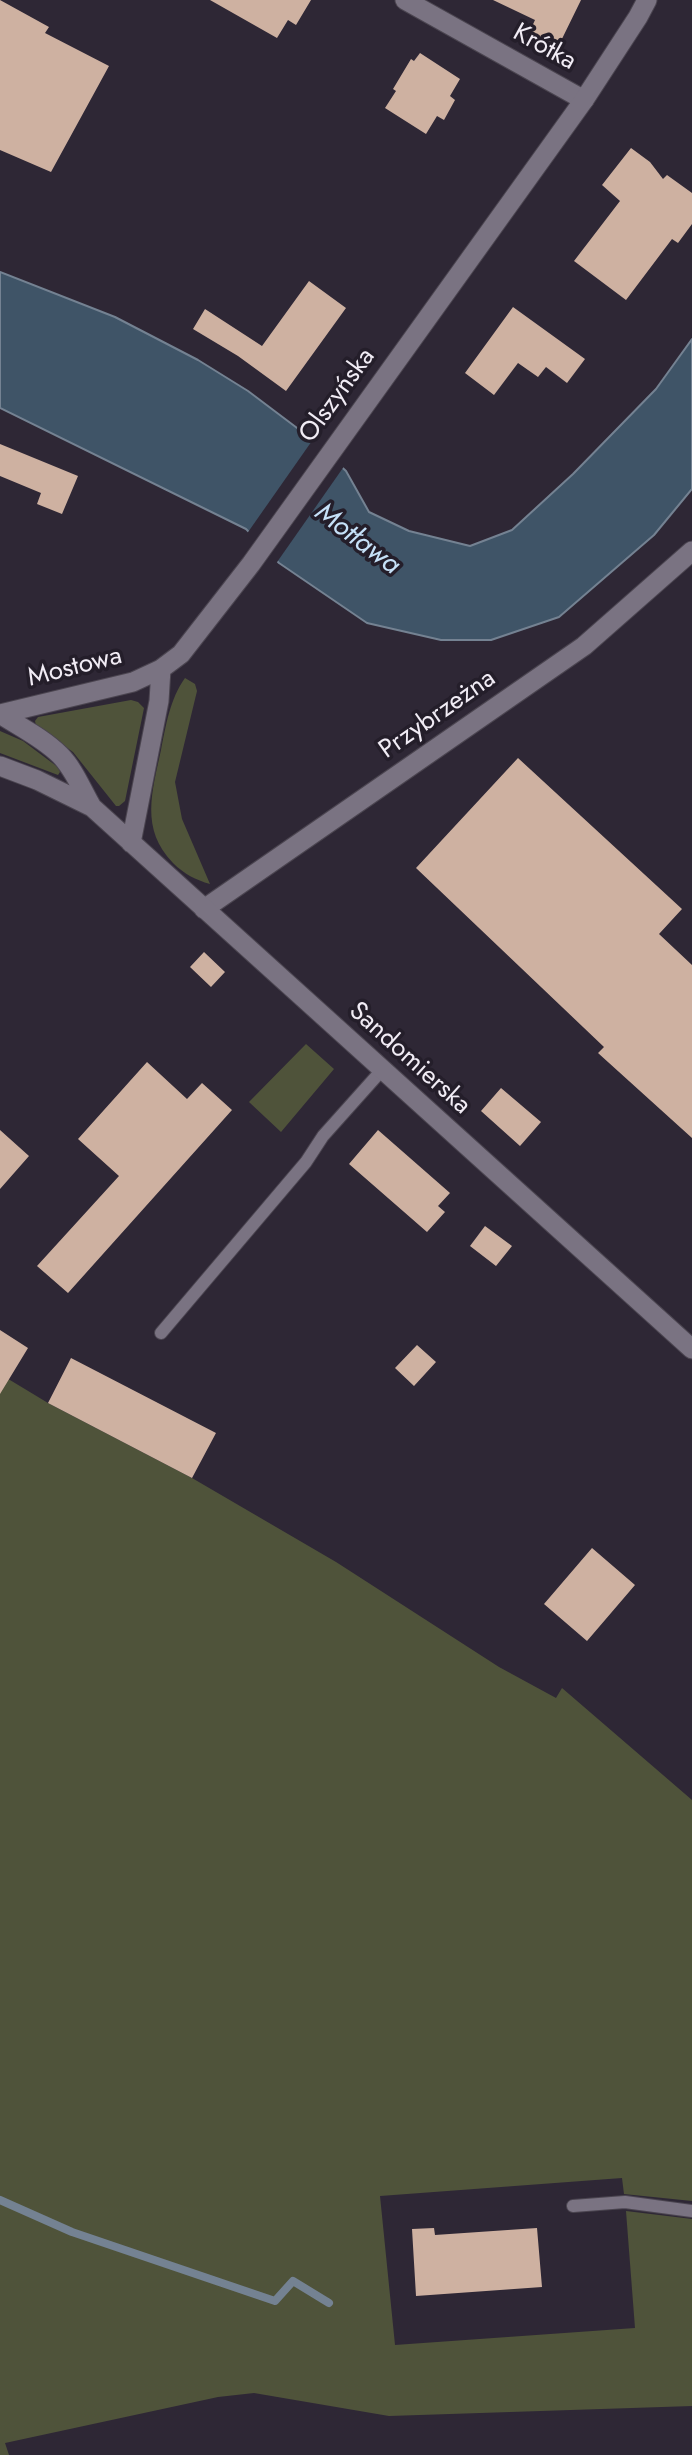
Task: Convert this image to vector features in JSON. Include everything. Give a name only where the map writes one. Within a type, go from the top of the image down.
[{"type":"street","name":"Krótka","points":[[405,0],[584,100]]},
{"type":"street","name":"Olszyńska","points":[[161,670],[181,654],[251,564],[584,100],[647,0]]},
{"type":"street","name":"Przybrzeżna","points":[[204,909],[584,646],[692,551]]},
{"type":"street","name":"Mostowa","points":[[0,714],[133,682],[161,670]]},
{"type":"street","points":[[131,843],[159,701],[161,670]]},
{"type":"street","name":"Sandomierska","points":[[0,714],[41,740],[60,756],[73,772],[92,807]]},
{"type":"street","name":"Sandomierska","points":[[0,766],[37,780],[92,807],[692,1349]]},
{"type":"lane","points":[[161,1333],[306,1162],[323,1136],[382,1070]]},
{"type":"lane","points":[[573,2206],[625,2202],[692,2211]]},
{"type":"green space","points":[[185,678],[195,684],[197,691],[175,782],[182,819],[210,884],[190,876],[173,863],[156,837],[152,823],[154,781],[167,722],[172,703]]},
{"type":"green space","points":[[131,700],[144,708],[125,801],[116,806],[73,752],[36,725],[35,721],[38,717]]},
{"type":"green space","points":[[0,731],[23,741],[59,768],[58,775],[0,753]]},
{"type":"green space","points":[[306,1044],[334,1069],[281,1132],[249,1102]]},
{"type":"green space","points":[[0,1374],[48,1403],[192,1478],[336,1562],[499,1667],[556,1698],[562,1688],[692,1800],[692,2201],[624,2194],[622,2178],[380,2196],[395,2345],[635,2328],[626,2211],[692,2219],[692,2406],[389,2416],[254,2393],[218,2397],[5,2443],[9,2455],[0,2455]]},
{"type":"water","name":"Motława","points":[[0,272],[115,317],[198,360],[248,391],[309,437],[346,471],[369,512],[409,531],[470,546],[512,530],[573,474],[656,389],[692,339],[692,489],[654,535],[559,617],[491,640],[441,640],[367,623],[279,563],[246,529],[0,408]]},
{"type":"pier","points":[[314,438],[345,465],[275,565],[246,535]]},
{"type":"building","points":[[0,0],[49,27],[45,33],[109,66],[51,172],[0,150]]},
{"type":"building","points":[[210,0],[311,0],[296,25],[288,20],[277,38]]},
{"type":"building","points":[[493,0],[581,0],[558,47],[529,33],[535,20]]},
{"type":"building","points":[[420,53],[460,79],[450,96],[455,100],[444,120],[437,116],[426,134],[385,108],[411,59],[414,61]]},
{"type":"building","points":[[631,148],[650,162],[663,179],[667,175],[692,193],[692,224],[678,243],[672,239],[626,300],[574,261],[620,201],[602,185]]},
{"type":"building","points":[[309,281],[346,308],[286,391],[238,356],[193,329],[205,309],[262,346]]},
{"type":"building","points":[[513,307],[585,359],[567,383],[546,367],[538,377],[518,363],[494,395],[465,373]]},
{"type":"building","points":[[0,444],[78,476],[62,514],[37,504],[41,493],[0,476]]},
{"type":"building","points":[[518,758],[682,909],[659,934],[692,965],[692,1138],[598,1053],[604,1047],[416,868]]},
{"type":"building","points":[[204,952],[225,972],[211,987],[190,967]]},
{"type":"building","points":[[147,1062],[187,1099],[202,1083],[232,1110],[68,1293],[37,1266],[119,1176],[78,1139]]},
{"type":"building","points":[[501,1088],[541,1122],[520,1146],[481,1111]]},
{"type":"building","points":[[0,1130],[29,1156],[0,1189]]},
{"type":"building","points":[[378,1130],[450,1193],[438,1206],[445,1212],[427,1232],[349,1164]]},
{"type":"building","points":[[485,1226],[512,1246],[496,1266],[470,1246]]},
{"type":"building","points":[[0,1330],[28,1348],[0,1394]]},
{"type":"building","points":[[417,1345],[436,1362],[414,1386],[395,1368]]},
{"type":"building","points":[[71,1358],[216,1433],[192,1478],[48,1403]]},
{"type":"building","points":[[592,1548],[635,1585],[587,1641],[544,1604]]},
{"type":"building","points":[[434,2228],[435,2235],[537,2228],[542,2287],[416,2296],[412,2229]]},
{"type":"waterway","points":[[0,2200],[72,2232],[275,2301],[293,2281],[329,2303]]}]
